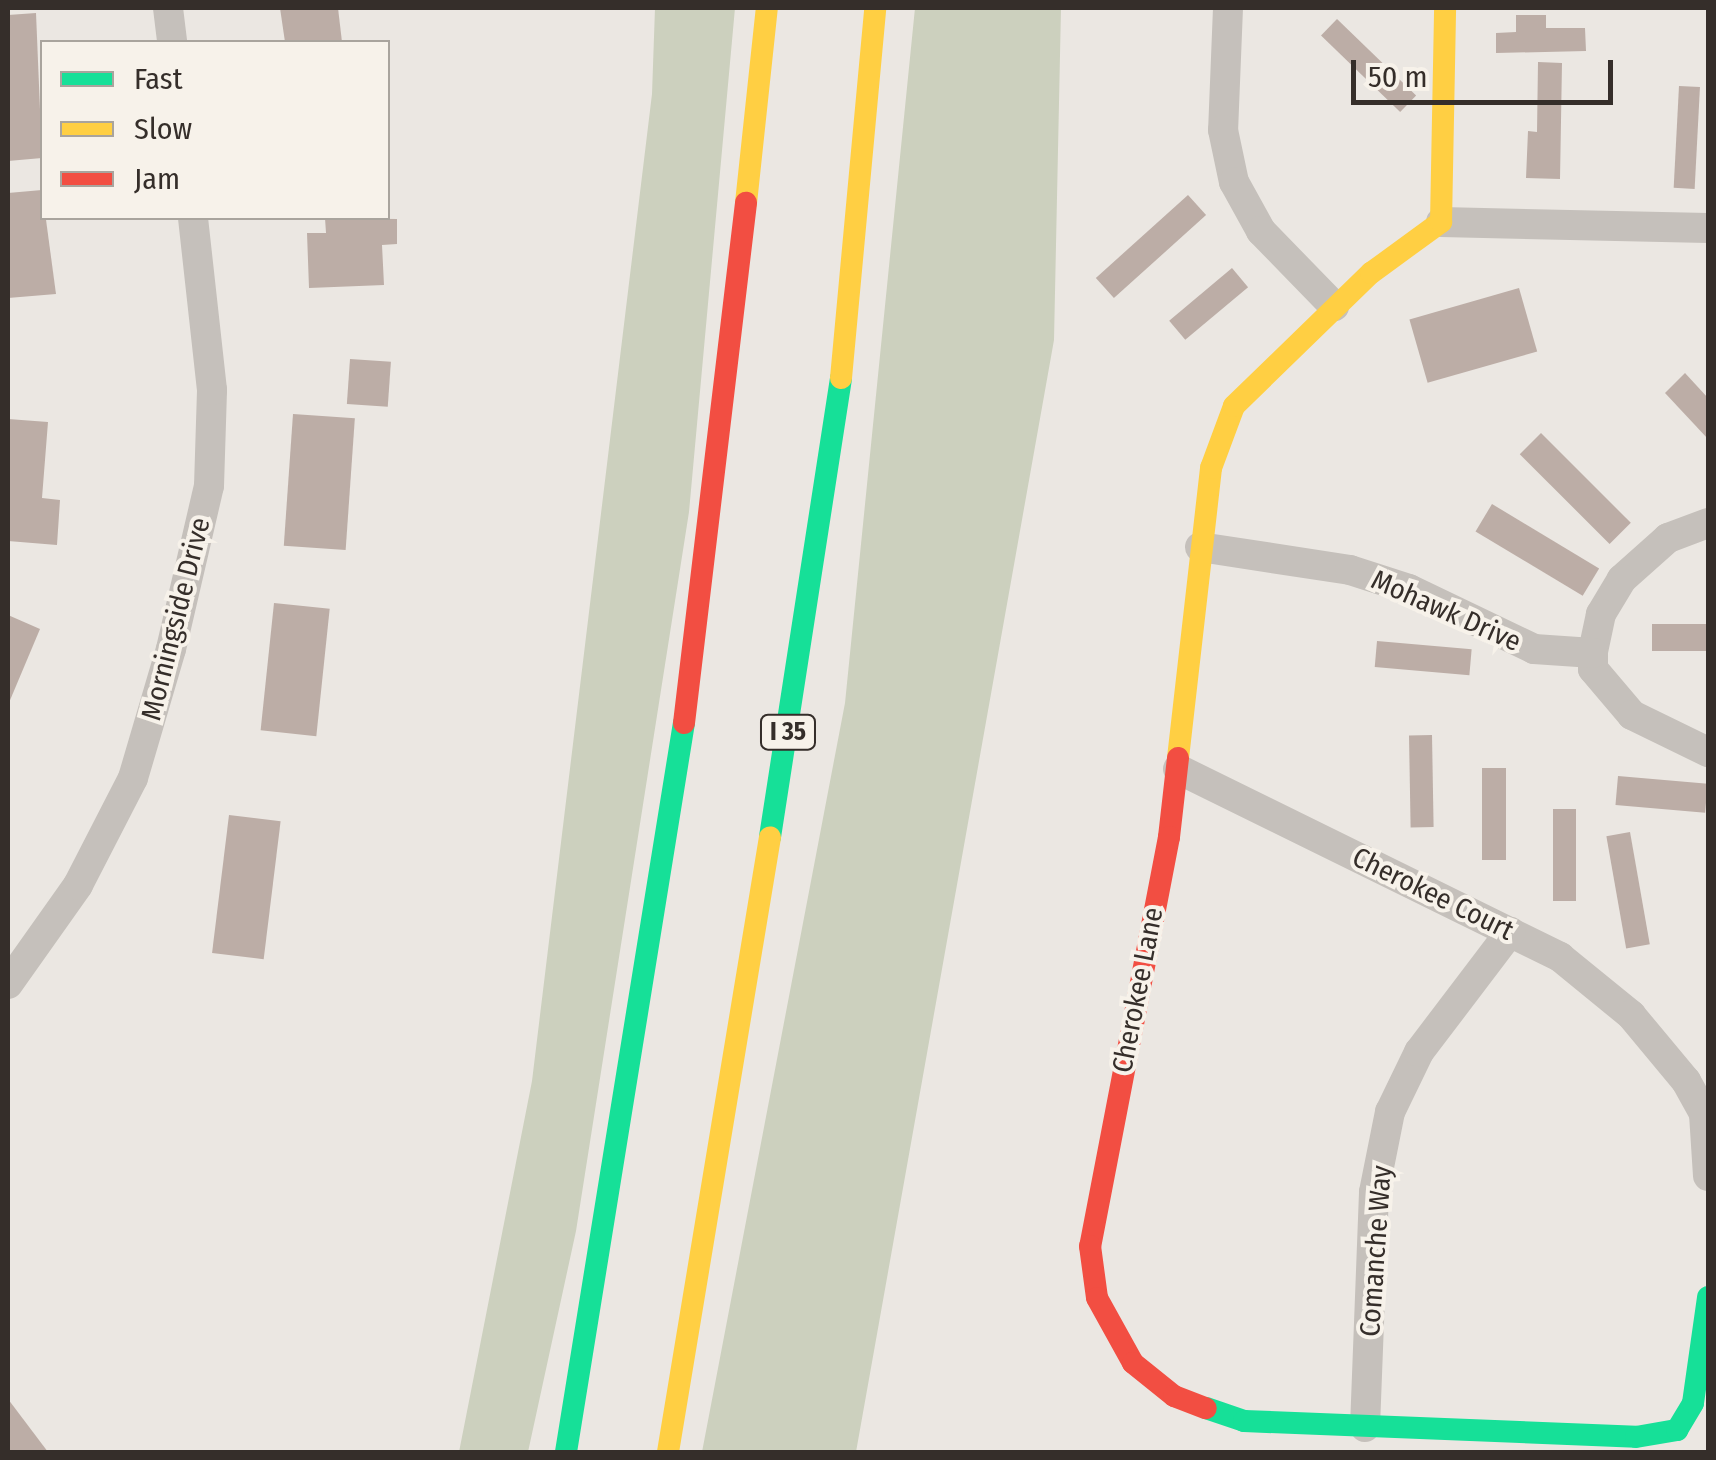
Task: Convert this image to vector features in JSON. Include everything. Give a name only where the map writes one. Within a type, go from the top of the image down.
[{"type":"main road","points":[[566,1452],[703,604],[767,8]]},
{"type":"main road","name":"I 35","points":[[668,1452],[834,446],[875,8]]},
{"type":"main road","points":[[1441,222],[1445,8]]},
{"type":"main road","name":"Cherokee Lane","points":[[1441,222],[1334,306],[1234,406],[1211,468],[1178,769],[1090,1246],[1097,1298],[1133,1364],[1174,1396],[1244,1421],[1636,1437],[1677,1430],[1693,1402],[1708,1297]]},
{"type":"street","points":[[168,8],[172,40]]},
{"type":"street","points":[[1228,8],[1222,130],[1234,182],[1261,231],[1334,306]]},
{"type":"street","name":"Morningside Drive","points":[[8,984],[78,886],[133,778],[171,649],[210,486],[212,390],[193,220]]},
{"type":"street","points":[[1441,222],[1708,228]]},
{"type":"street","points":[[1708,522],[1668,538],[1622,579],[1602,614],[1593,653],[1594,669],[1632,716],[1708,752]]},
{"type":"street","name":"Mohawk Drive","points":[[1200,547],[1350,570],[1409,589],[1534,649],[1593,653]]},
{"type":"street","name":"Cherokee Court","points":[[1178,769],[1560,956],[1631,1015],[1664,1054],[1704,1114],[1708,1176]]},
{"type":"street","name":"Comanche Way","points":[[1365,1428],[1374,1192],[1390,1112],[1419,1052],[1510,932]]},
{"type":"green space","points":[[655,8],[735,8],[689,512],[576,1231],[528,1452],[459,1452],[532,1081],[652,94]]},
{"type":"green space","points":[[915,8],[1061,8],[1054,340],[856,1452],[702,1452],[845,703]]},
{"type":"building","points":[[280,8],[338,8],[342,40],[285,40]]},
{"type":"building","points":[[36,13],[40,158],[8,161],[8,15]]},
{"type":"building","points":[[1516,15],[1546,15],[1546,28],[1585,28],[1586,51],[1496,53],[1496,33],[1516,32]]},
{"type":"building","points":[[1337,19],[1416,95],[1400,112],[1321,36]]},
{"type":"building","points":[[1538,62],[1562,63],[1560,179],[1526,178],[1528,131],[1537,132]]},
{"type":"building","points":[[1679,86],[1700,87],[1695,189],[1674,188]]},
{"type":"building","points":[[40,190],[40,220],[46,220],[56,294],[8,298],[8,193]]},
{"type":"building","points":[[1188,195],[1206,215],[1114,298],[1096,278]]},
{"type":"building","points":[[397,219],[397,244],[382,245],[384,285],[309,288],[307,233],[326,233],[325,220]]},
{"type":"building","points":[[1232,268],[1248,287],[1185,340],[1169,321]]},
{"type":"building","points":[[1519,288],[1537,351],[1428,383],[1409,319]]},
{"type":"building","points":[[350,359],[391,362],[388,407],[347,404]]},
{"type":"building","points":[[1685,373],[1708,398],[1708,439],[1665,393]]},
{"type":"building","points":[[293,414],[355,418],[346,550],[284,546]]},
{"type":"building","points":[[8,419],[48,422],[42,498],[60,500],[57,545],[8,541]]},
{"type":"building","points":[[1541,433],[1631,523],[1610,544],[1520,454]]},
{"type":"building","points":[[1492,504],[1599,568],[1583,596],[1476,531]]},
{"type":"building","points":[[274,603],[330,609],[316,736],[261,730]]},
{"type":"building","points":[[8,615],[40,629],[8,705]]},
{"type":"building","points":[[1652,624],[1708,624],[1708,651],[1652,651]]},
{"type":"building","points":[[1377,641],[1472,649],[1469,675],[1375,667]]},
{"type":"building","points":[[1409,735],[1432,735],[1434,827],[1411,827]]},
{"type":"building","points":[[1482,768],[1506,768],[1506,860],[1482,860]]},
{"type":"building","points":[[1618,776],[1708,784],[1705,813],[1615,805]]},
{"type":"building","points":[[1553,809],[1576,809],[1576,901],[1553,901]]},
{"type":"building","points":[[229,815],[281,821],[264,959],[212,953]]},
{"type":"building","points":[[1630,832],[1650,944],[1626,948],[1606,836]]},
{"type":"building","points":[[8,1399],[48,1452],[8,1452]]},
{"type":"traffic: fast","points":[[770,837],[841,378]]},
{"type":"traffic: fast","points":[[566,1452],[684,723]]},
{"type":"traffic: fast","points":[[1206,1408],[1244,1421],[1636,1437],[1677,1430],[1693,1403],[1708,1297]]},
{"type":"traffic: slow","points":[[746,203],[767,8]]},
{"type":"traffic: slow","points":[[841,378],[875,8]]},
{"type":"traffic: slow","points":[[1178,758],[1211,468],[1234,406],[1371,273],[1441,222],[1445,8]]},
{"type":"traffic: slow","points":[[668,1452],[770,837]]},
{"type":"traffic: jam","points":[[684,723],[746,203]]},
{"type":"traffic: jam","points":[[1178,758],[1169,837],[1090,1246],[1097,1298],[1133,1363],[1174,1396],[1206,1408]]}]
